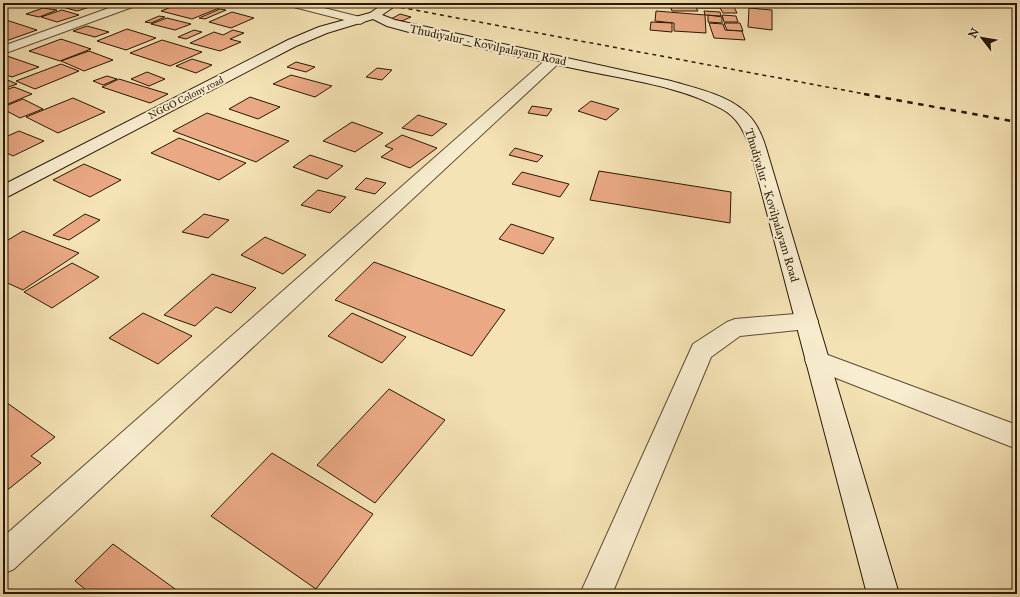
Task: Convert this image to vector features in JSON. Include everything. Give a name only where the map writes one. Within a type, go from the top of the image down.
[{"type":"street","points":[[3,50],[134,3]]},
{"type":"street","name":"Thudiyalur - Kovilpalayam Road","points":[[290,3],[367,17],[409,28],[645,80],[711,98],[734,110],[744,118],[750,128],[767,182],[883,594]]},
{"type":"street","points":[[367,17],[393,3]]},
{"type":"street","name":"NGGO Colony road","points":[[3,192],[292,43],[324,30],[367,17]]},
{"type":"street","points":[[3,558],[554,60]]},
{"type":"street","points":[[596,594],[701,351],[735,328],[807,322]]},
{"type":"street","points":[[817,360],[1017,437]]},
{"type":"building","points":[[62,3],[90,3],[96,5],[77,11],[55,5]]},
{"type":"building","points":[[167,3],[198,3],[219,8],[192,19],[161,11],[176,5]]},
{"type":"building","points":[[669,3],[732,3],[737,13],[723,13],[720,8],[696,8],[698,11],[672,11]]},
{"type":"building","points":[[43,8],[57,10],[39,17],[26,14]]},
{"type":"building","points":[[749,8],[772,10],[772,30],[748,27]]},
{"type":"building","points":[[220,9],[226,10],[205,19],[199,18]]},
{"type":"building","points":[[62,10],[79,15],[57,22],[41,17]]},
{"type":"building","points":[[656,11],[705,15],[706,33],[674,31],[674,23],[655,21]]},
{"type":"building","points":[[704,11],[720,12],[721,16],[705,15]]},
{"type":"building","points":[[232,12],[254,18],[231,28],[209,22]]},
{"type":"building","points":[[400,14],[411,17],[402,21],[391,19]]},
{"type":"building","points":[[708,15],[722,17],[722,23],[708,22]]},
{"type":"building","points":[[722,15],[736,16],[738,22],[724,22]]},
{"type":"building","points":[[159,16],[165,17],[151,23],[145,22]]},
{"type":"building","points":[[167,18],[191,24],[175,30],[151,24]]},
{"type":"building","points":[[3,19],[37,30],[3,42]]},
{"type":"building","points":[[651,22],[672,23],[672,32],[650,30]]},
{"type":"building","points":[[709,23],[723,24],[725,30],[742,31],[745,40],[714,38]]},
{"type":"building","points":[[724,23],[740,23],[743,31],[727,30]]},
{"type":"building","points":[[87,26],[109,32],[95,37],[73,31]]},
{"type":"building","points":[[127,29],[156,38],[126,50],[97,41]]},
{"type":"building","points":[[194,30],[202,32],[186,39],[178,37]]},
{"type":"building","points":[[233,30],[244,33],[230,39],[241,42],[220,51],[190,43],[214,32],[223,35]]},
{"type":"building","points":[[61,39],[91,49],[60,61],[29,51]]},
{"type":"building","points":[[162,40],[202,52],[170,66],[130,53]]},
{"type":"building","points":[[89,51],[113,60],[84,71],[61,61]]},
{"type":"building","points":[[3,55],[39,67],[12,77],[3,74]]},
{"type":"building","points":[[192,59],[212,65],[196,73],[176,66]]},
{"type":"building","points":[[296,62],[315,67],[306,72],[287,67]]},
{"type":"building","points":[[61,64],[79,71],[35,89],[16,81]]},
{"type":"building","points":[[377,68],[392,70],[382,80],[366,77]]},
{"type":"building","points":[[147,72],[165,79],[149,86],[131,79]]},
{"type":"building","points":[[291,75],[332,86],[315,97],[273,84]]},
{"type":"building","points":[[107,76],[117,79],[103,85],[93,81]]},
{"type":"building","points":[[3,78],[17,84],[3,89]]},
{"type":"building","points":[[119,79],[168,94],[150,103],[102,87]]},
{"type":"building","points":[[14,87],[32,94],[3,106],[3,91]]},
{"type":"building","points":[[250,97],[280,107],[258,119],[229,109]]},
{"type":"building","points":[[73,98],[105,112],[58,133],[26,117]]},
{"type":"building","points":[[23,99],[43,109],[20,118],[3,109],[3,107]]},
{"type":"building","points":[[591,101],[619,109],[606,120],[578,111]]},
{"type":"building","points":[[532,106],[552,109],[547,116],[528,113]]},
{"type":"building","points":[[207,113],[289,141],[256,162],[173,131]]},
{"type":"building","points":[[418,115],[447,124],[432,136],[402,128]]},
{"type":"building","points":[[352,122],[383,133],[355,152],[323,141]]},
{"type":"building","points":[[19,131],[44,141],[13,156],[3,151],[3,138]]},
{"type":"building","points":[[402,135],[437,148],[410,168],[381,157],[393,149],[385,146]]},
{"type":"building","points":[[179,138],[246,163],[219,180],[151,153]]},
{"type":"building","points":[[515,148],[543,156],[537,162],[509,155]]},
{"type":"building","points":[[310,155],[343,166],[327,179],[293,167]]},
{"type":"building","points":[[84,164],[121,180],[90,197],[53,180]]},
{"type":"building","points":[[599,171],[731,192],[730,223],[590,200]]},
{"type":"building","points":[[522,172],[569,184],[560,197],[512,184]]},
{"type":"building","points":[[366,178],[386,183],[375,194],[355,189]]},
{"type":"building","points":[[318,190],[346,197],[330,213],[301,205]]},
{"type":"building","points":[[85,214],[100,220],[69,240],[53,235]]},
{"type":"building","points":[[204,214],[229,220],[208,238],[182,232]]},
{"type":"building","points":[[511,224],[554,238],[543,254],[499,239]]},
{"type":"building","points":[[23,231],[79,253],[23,290],[3,281],[3,243]]},
{"type":"building","points":[[265,237],[306,255],[283,274],[241,255]]},
{"type":"building","points":[[374,262],[505,310],[472,356],[335,300]]},
{"type":"building","points":[[72,263],[99,277],[52,308],[24,292]]},
{"type":"building","points":[[212,274],[256,288],[231,313],[216,307],[195,326],[164,315]]},
{"type":"building","points":[[143,313],[192,336],[158,364],[109,338]]},
{"type":"building","points":[[352,313],[406,337],[382,363],[328,336]]},
{"type":"building","points":[[389,389],[445,420],[375,503],[317,465]]},
{"type":"building","points":[[3,400],[55,437],[31,456],[41,463],[5,492],[3,490]]},
{"type":"building","points":[[272,453],[373,514],[316,589],[211,516]]},
{"type":"building","points":[[113,544],[182,594],[91,594],[75,581]]},
{"type":"railway","points":[[377,3],[870,95]]},
{"type":"railway","points":[[864,94],[1017,122]]}]
